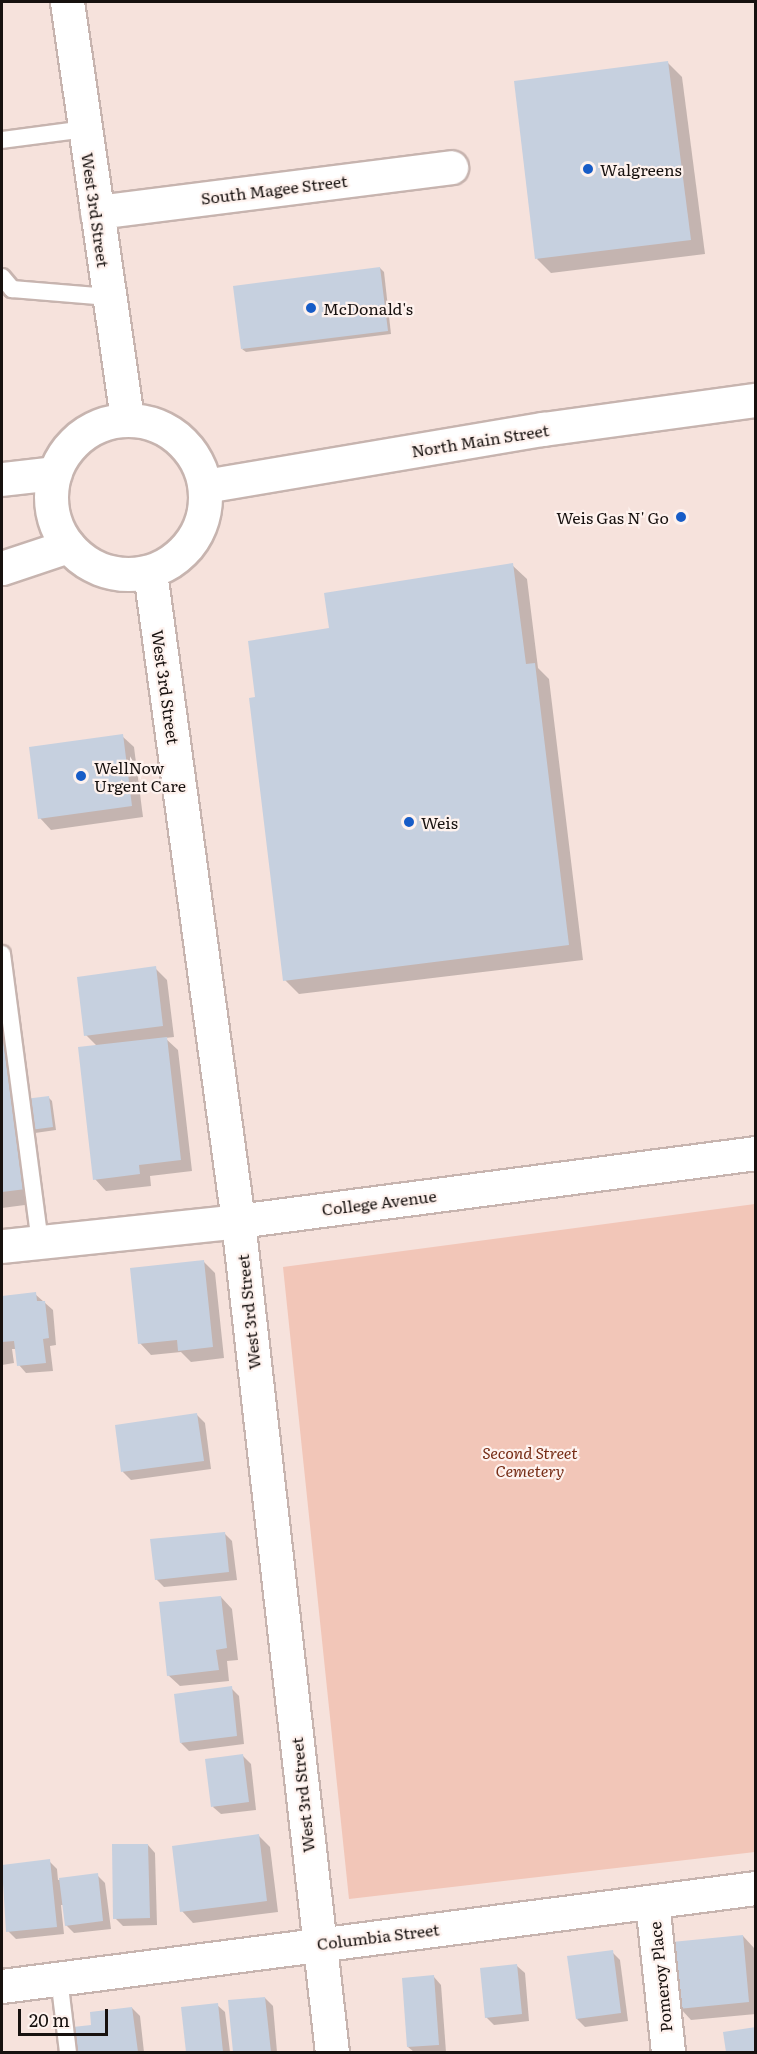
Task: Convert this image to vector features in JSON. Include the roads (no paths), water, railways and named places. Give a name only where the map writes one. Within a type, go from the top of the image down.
[{"type":"street","name":"West 3rd Street","points":[[67,2],[127,419]]},
{"type":"street","name":"South Magee Street","points":[[97,212],[451,167]]},
{"type":"street","name":"North Main Street","points":[[205,486],[543,429],[756,400]]},
{"type":"street","points":[[127,419],[155,424],[179,438],[192,452],[205,486],[204,513],[193,539],[182,553],[150,572],[114,573],[96,568],[81,559],[68,546],[58,529],[52,511],[51,492],[55,473],[63,456],[75,441],[90,429],[108,422],[127,419]]},
{"type":"street","points":[[2,479],[55,473]]},
{"type":"street","points":[[2,568],[68,546]]},
{"type":"street","name":"West 3rd Street","points":[[150,572],[238,1221],[332,2052]]},
{"type":"street","name":"College Avenue","points":[[2,1246],[238,1221],[756,1153]]},
{"type":"street","name":"Columbia Street","points":[[2,1986],[756,1888]]},
{"type":"street","name":"Pomeroy Place","points":[[652,1902],[668,2052]]},
{"type":"lane","points":[[2,140],[85,129]]},
{"type":"lane","points":[[2,277],[12,289],[109,297]]},
{"type":"lane","points":[[2,954],[40,1242]]},
{"type":"lane","points":[[59,1978],[68,2052]]},
{"type":"place","name":"Walgreens","points":[[588,169]]},
{"type":"place","name":"McDonald's","points":[[311,308]]},
{"type":"place","name":"Weis Gas N' Go","points":[[681,517]]},
{"type":"place","name":"WellNow Urgent Care","points":[[81,776]]},
{"type":"place","name":"Weis","points":[[409,822]]},
{"type":"park label","name":"Second Street Cemetery","points":[[530,1461]]}]
